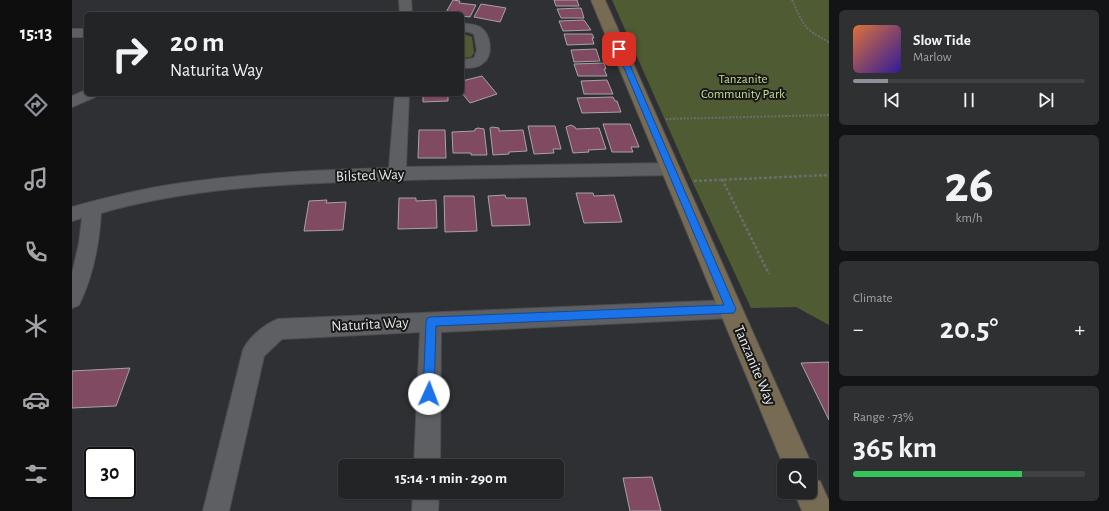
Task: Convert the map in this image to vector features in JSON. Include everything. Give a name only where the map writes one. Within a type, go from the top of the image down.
[{"type":"street","points":[[405,0],[406,12]]},
{"type":"street","name":"Tanzanite Way","points":[[598,0],[672,169],[795,459]]},
{"type":"street","points":[[464,27],[476,29],[482,34],[484,53],[482,58],[477,62],[464,64]]},
{"type":"street","points":[[72,33],[84,33]]},
{"type":"street","points":[[72,102],[86,96]]},
{"type":"street","points":[[397,173],[402,96]]},
{"type":"street","name":"Bilsted Way","points":[[72,214],[172,190],[230,182],[397,173],[672,169]]},
{"type":"street","points":[[72,299],[84,268],[90,242],[92,208]]},
{"type":"street","name":"Naturita Way","points":[[216,511],[254,350],[278,329],[731,309]]},
{"type":"street","points":[[426,459],[431,322]]},
{"type":"street","points":[[425,511],[426,499]]},
{"type":"street","points":[[812,499],[818,511]]},
{"type":"path","points":[[792,0],[804,26],[815,35],[829,42]]},
{"type":"path","points":[[649,119],[829,115]]},
{"type":"path","points":[[689,181],[829,176]]},
{"type":"path","points":[[722,179],[769,274]]},
{"type":"green space","name":"Tanzanite Community Park","points":[[612,0],[829,0],[829,325],[796,307],[751,308],[691,179]]},
{"type":"green space","points":[[464,34],[472,37],[474,53],[471,57],[464,58]]},
{"type":"building","points":[[453,0],[460,1],[459,3],[476,5],[470,17],[464,16],[464,12],[446,12]]},
{"type":"building","points":[[554,0],[577,0],[579,6],[556,6]]},
{"type":"building","points":[[481,4],[506,8],[500,22],[474,17]]},
{"type":"building","points":[[581,8],[584,18],[561,18],[557,9]]},
{"type":"building","points":[[584,20],[591,30],[563,31],[559,21]]},
{"type":"building","points":[[564,34],[592,34],[594,44],[567,45]]},
{"type":"building","points":[[596,49],[600,61],[574,62],[571,50]]},
{"type":"building","points":[[604,63],[606,69],[604,69],[607,76],[578,76],[574,64]]},
{"type":"building","points":[[482,76],[497,94],[470,103],[464,96],[464,80]]},
{"type":"building","points":[[607,80],[613,94],[584,94],[581,81]]},
{"type":"building","points":[[423,96],[448,96],[448,101],[423,102]]},
{"type":"building","points":[[613,97],[615,101],[617,101],[621,112],[582,113],[577,98]]},
{"type":"building","points":[[603,124],[630,124],[639,147],[631,147],[633,152],[612,152]]},
{"type":"building","points":[[571,125],[576,129],[599,128],[606,149],[573,153],[566,127]]},
{"type":"building","points":[[528,126],[555,126],[561,149],[553,149],[554,153],[534,154]]},
{"type":"building","points":[[490,128],[499,128],[499,131],[523,130],[527,151],[493,155]]},
{"type":"building","points":[[475,129],[484,129],[487,155],[453,153],[452,132],[475,131]]},
{"type":"building","points":[[419,130],[445,130],[446,158],[418,158]]},
{"type":"building","points":[[576,193],[593,193],[594,196],[614,195],[622,222],[584,223]]},
{"type":"building","points":[[505,195],[506,198],[526,198],[530,225],[492,226],[488,196]]},
{"type":"building","points":[[444,196],[474,196],[477,231],[445,232]]},
{"type":"building","points":[[399,198],[416,198],[416,201],[436,200],[437,228],[398,229]]},
{"type":"building","points":[[327,200],[326,203],[346,202],[343,230],[304,231],[309,201]]},
{"type":"building","points":[[829,362],[829,420],[801,363]]},
{"type":"building","points":[[130,368],[116,406],[72,408],[72,371]]},
{"type":"building","points":[[652,477],[661,511],[630,511],[623,478]]},
{"type":"route","points":[[429,394],[431,322],[731,309],[672,169],[619,49]]}]
